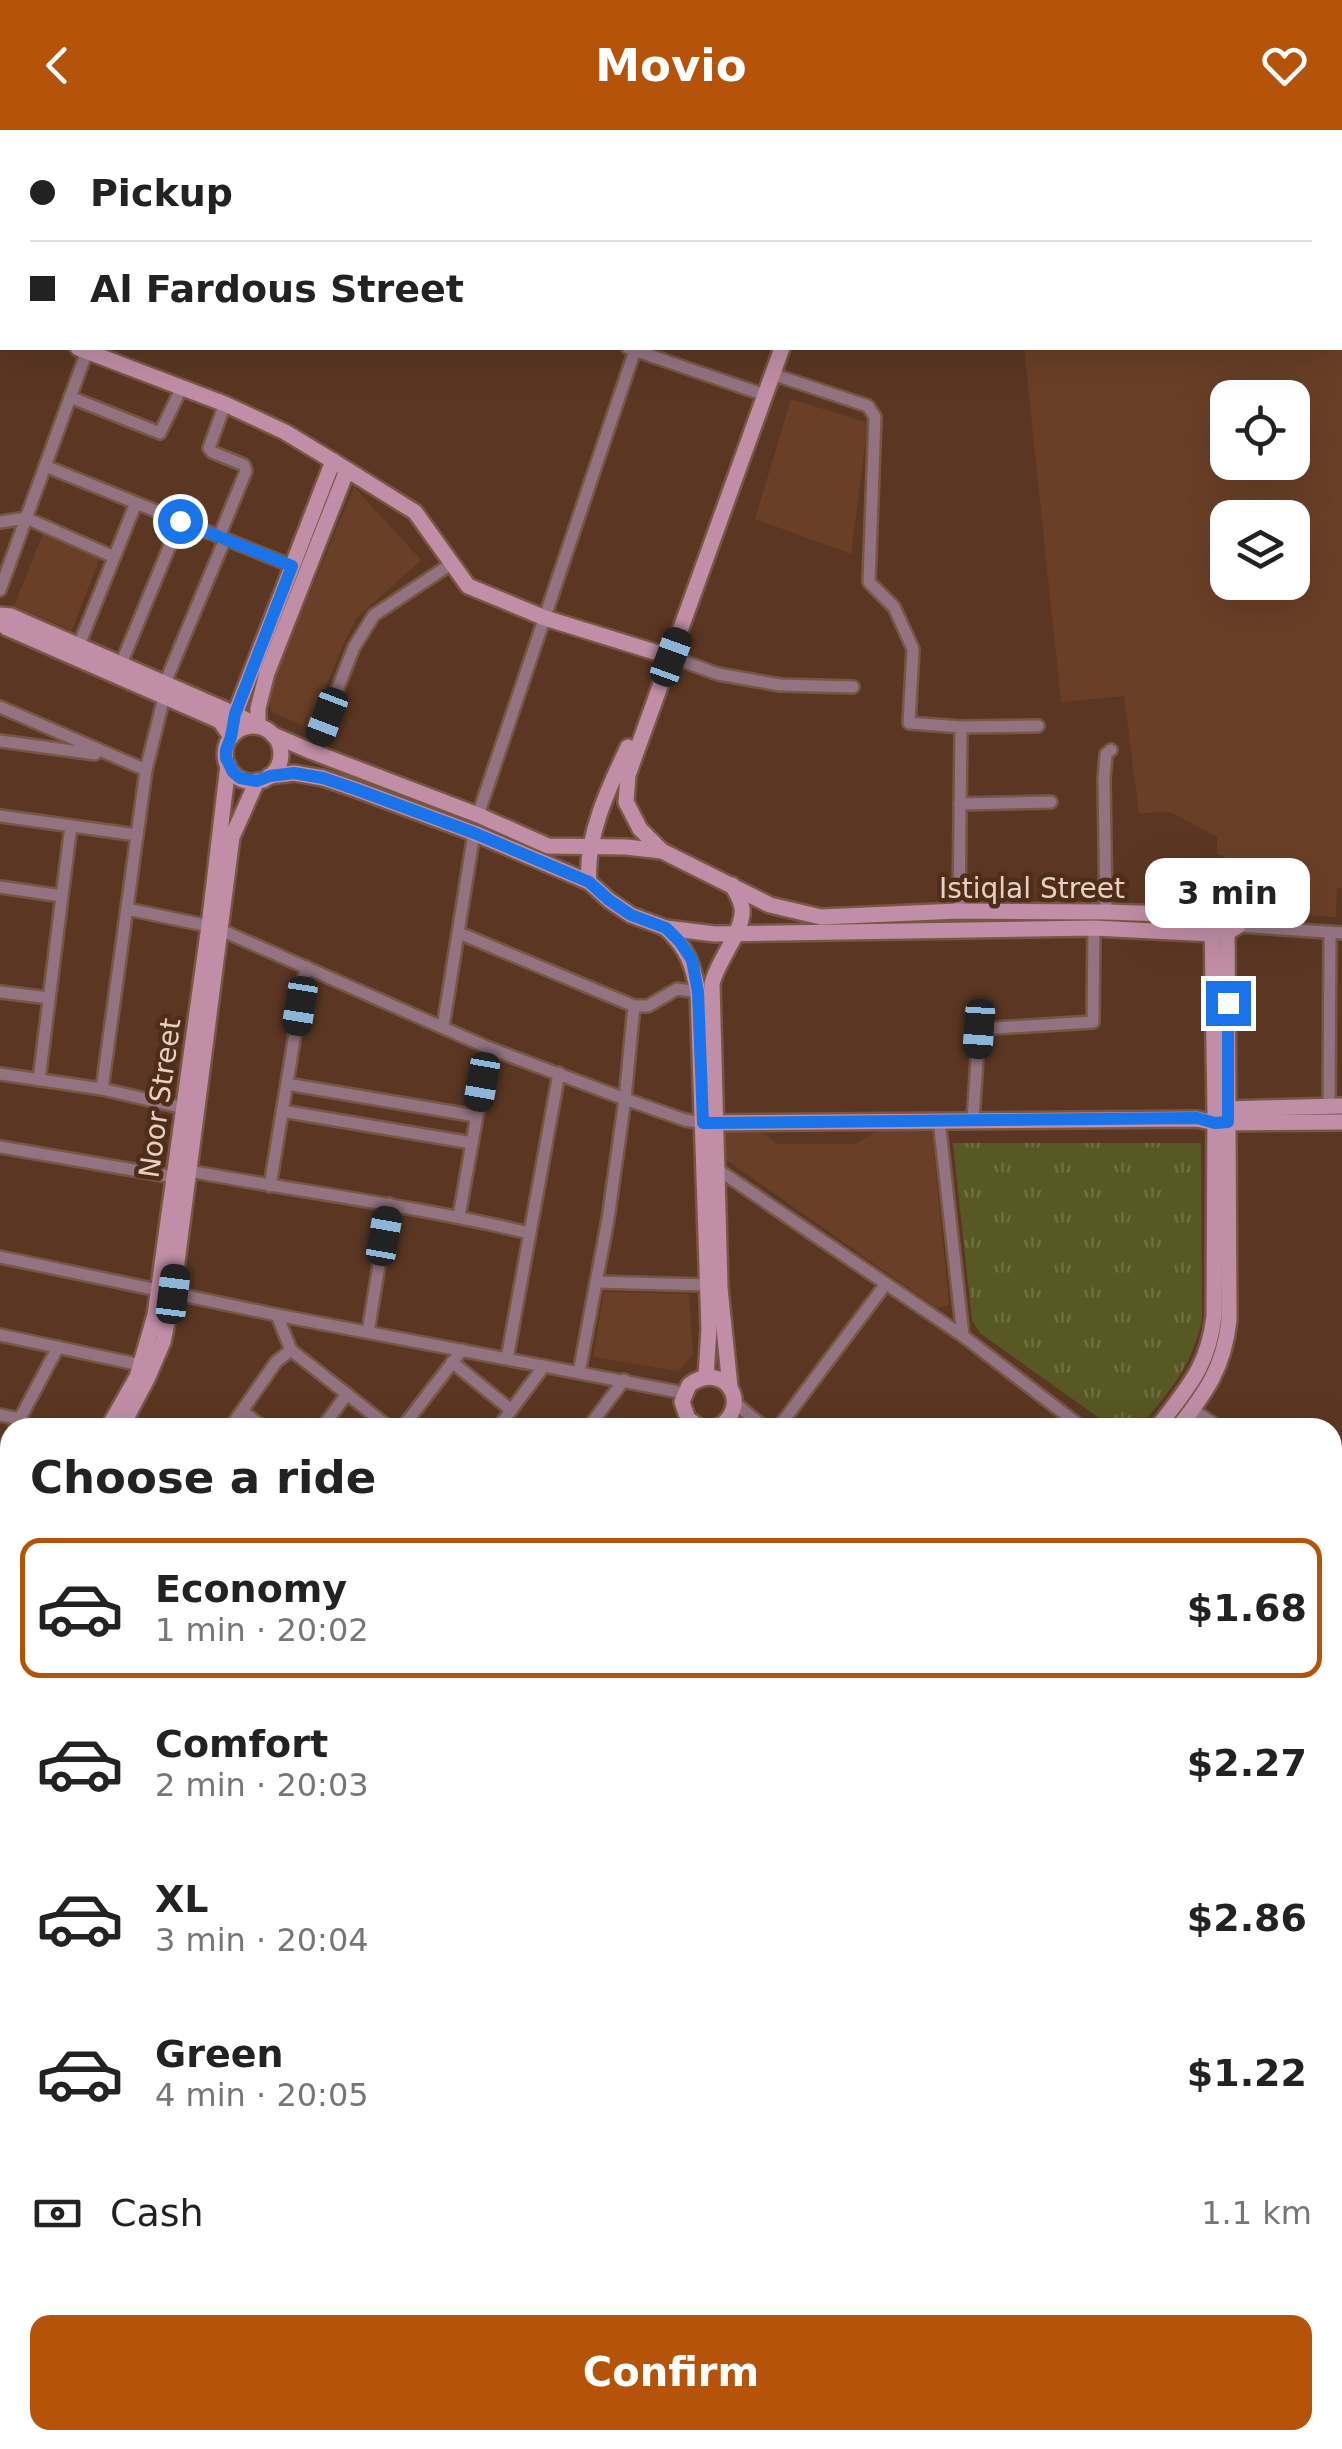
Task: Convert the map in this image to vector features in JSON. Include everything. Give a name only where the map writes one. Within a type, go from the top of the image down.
[{"type":"main road","points":[[85,350],[226,404],[285,432],[415,512],[468,586],[545,618],[671,657]]},
{"type":"main road","points":[[662,852],[640,829],[626,802],[628,775],[781,350]]},
{"type":"main road","points":[[340,466],[258,708],[266,730],[281,752],[276,770],[263,779],[240,778],[228,765],[226,750],[235,714],[292,566],[340,466]]},
{"type":"main road","points":[[164,690],[7,628],[0,619],[12,616],[121,664],[220,721],[231,737]]},
{"type":"main road","name":"Istiqlal Street","points":[[164,690],[235,714],[313,752],[548,846],[626,847],[662,852],[770,905],[821,917],[960,911],[1106,912],[1223,925]]},
{"type":"main road","points":[[589,882],[588,864],[605,795],[657,695]]},
{"type":"main road","points":[[231,737],[243,728],[266,730]]},
{"type":"main road","name":"Noor Street","points":[[126,1418],[163,1342],[166,1292],[215,928],[228,765]]},
{"type":"main road","name":"Istiqlal Street","points":[[263,779],[294,773],[323,778],[474,833],[589,882],[631,915],[666,928],[716,934],[1223,925]]},
{"type":"main road","name":"Noor Street","points":[[182,1174],[184,1108],[232,837],[263,779]]},
{"type":"main road","points":[[706,1376],[712,984],[714,972],[742,919],[742,906],[732,884]]},
{"type":"main road","points":[[1164,1418],[1199,1373],[1211,1342],[1222,1116],[1223,925]]},
{"type":"main road","points":[[666,928],[692,960],[710,1123]]},
{"type":"main road","points":[[710,1123],[1197,1118],[1336,1106]]},
{"type":"main road","points":[[1222,1116],[1342,1122]]},
{"type":"main road","points":[[1185,1418],[1217,1371],[1226,1348],[1229,1320],[1222,1116]]},
{"type":"main road","points":[[710,1168],[733,1395],[730,1418]]},
{"type":"main road","name":"Noor Street","points":[[114,1418],[137,1377],[166,1292]]},
{"type":"main road","points":[[687,1418],[684,1393],[706,1376],[716,1377],[733,1395]]},
{"type":"street","points":[[0,590],[70,397],[82,350]]},
{"type":"street","points":[[478,816],[632,350]]},
{"type":"street","points":[[635,350],[765,396]]},
{"type":"street","points":[[772,374],[868,406],[875,417],[869,582],[894,608],[913,648],[909,723],[961,728],[1038,726]]},
{"type":"street","points":[[70,397],[160,433],[182,387]]},
{"type":"street","points":[[102,1090],[146,770],[164,690],[246,467],[209,448],[226,404]]},
{"type":"street","points":[[45,466],[292,566]]},
{"type":"street","points":[[79,645],[136,502]]},
{"type":"street","points":[[0,522],[26,518],[114,557]]},
{"type":"street","points":[[121,664],[180,521]]},
{"type":"street","points":[[313,752],[354,647],[374,615],[451,564]]},
{"type":"street","points":[[671,657],[718,674],[780,685],[853,688]]},
{"type":"street","points":[[0,707],[146,770]]},
{"type":"street","points":[[960,911],[961,728]]},
{"type":"street","points":[[0,741],[113,756]]},
{"type":"street","points":[[1106,912],[1104,780],[1106,754],[1111,750]]},
{"type":"street","points":[[960,804],[1050,802]]},
{"type":"street","points":[[0,816],[137,834]]},
{"type":"street","points":[[39,1080],[71,826]]},
{"type":"street","points":[[443,1028],[474,833]]},
{"type":"street","points":[[0,887],[62,896]]},
{"type":"street","points":[[127,909],[215,928],[489,1048],[685,1120],[710,1123]]},
{"type":"street","points":[[1223,925],[1336,933],[1336,1106]]},
{"type":"street","points":[[973,1120],[979,1029],[1093,1022],[1094,928]]},
{"type":"street","points":[[459,933],[634,1006],[648,1006],[676,989],[698,992]]},
{"type":"street","points":[[270,1186],[306,967]]},
{"type":"street","points":[[0,992],[49,998]]},
{"type":"street","points":[[580,1373],[626,1099],[634,1006]]},
{"type":"street","points":[[459,1216],[489,1048]]},
{"type":"street","points":[[507,1359],[559,1073]]},
{"type":"street","points":[[0,1074],[184,1108]]},
{"type":"street","points":[[287,1084],[476,1116]]},
{"type":"street","points":[[282,1111],[472,1143]]},
{"type":"street","points":[[939,1120],[962,1336]]},
{"type":"street","points":[[0,1147],[389,1204],[529,1233]]},
{"type":"street","points":[[710,1168],[962,1336],[1070,1418]]},
{"type":"street","points":[[368,1332],[389,1204]]},
{"type":"street","points":[[0,1257],[684,1393]]},
{"type":"street","points":[[596,1282],[706,1284]]},
{"type":"street","points":[[786,1418],[886,1284]]},
{"type":"street","points":[[277,1314],[291,1350],[377,1418]]},
{"type":"street","points":[[0,1335],[141,1365]]},
{"type":"street","points":[[20,1418],[58,1347]]},
{"type":"street","points":[[237,1418],[276,1362],[291,1350]]},
{"type":"street","points":[[410,1418],[462,1350]]},
{"type":"street","points":[[452,1362],[511,1410]]},
{"type":"street","points":[[505,1418],[544,1366]]},
{"type":"street","points":[[596,1418],[624,1380]]},
{"type":"street","points":[[329,1418],[347,1394]]},
{"type":"street","points":[[733,1395],[755,1418]]},
{"type":"street","points":[[1192,1409],[1205,1418]]},
{"type":"street","points":[[242,1411],[251,1418]]},
{"type":"shaded area","points":[[1024,350],[1342,350],[1342,888],[1337,888],[1336,917],[1281,914],[1281,899],[1242,897],[1234,861],[1217,854],[1217,837],[1171,812],[1139,813],[1124,696],[1061,702]]},
{"type":"shaded area","points":[[791,399],[868,423],[851,554],[755,519]]},
{"type":"shaded area","points":[[354,487],[421,560],[356,619],[309,728],[272,712],[268,694]]},
{"type":"shaded area","points":[[44,531],[101,555],[72,630],[14,606]]},
{"type":"shaded area","points":[[879,1130],[932,1132],[949,1305],[937,1308],[724,1158],[723,1131],[761,1131],[777,1144],[856,1144]]},
{"type":"shaded area","points":[[604,1292],[689,1294],[693,1354],[679,1371],[593,1357]]},
{"type":"green space","points":[[953,1143],[1201,1143],[1202,1320],[1178,1378],[1147,1418],[1099,1418],[980,1333],[972,1320]]},
{"type":"route","points":[[180,521],[292,566],[235,714],[226,750],[233,772],[248,781],[294,773],[358,790],[589,882],[631,915],[666,928],[692,960],[698,992],[703,1123],[1197,1118],[1228,1122],[1228,1003]]}]
